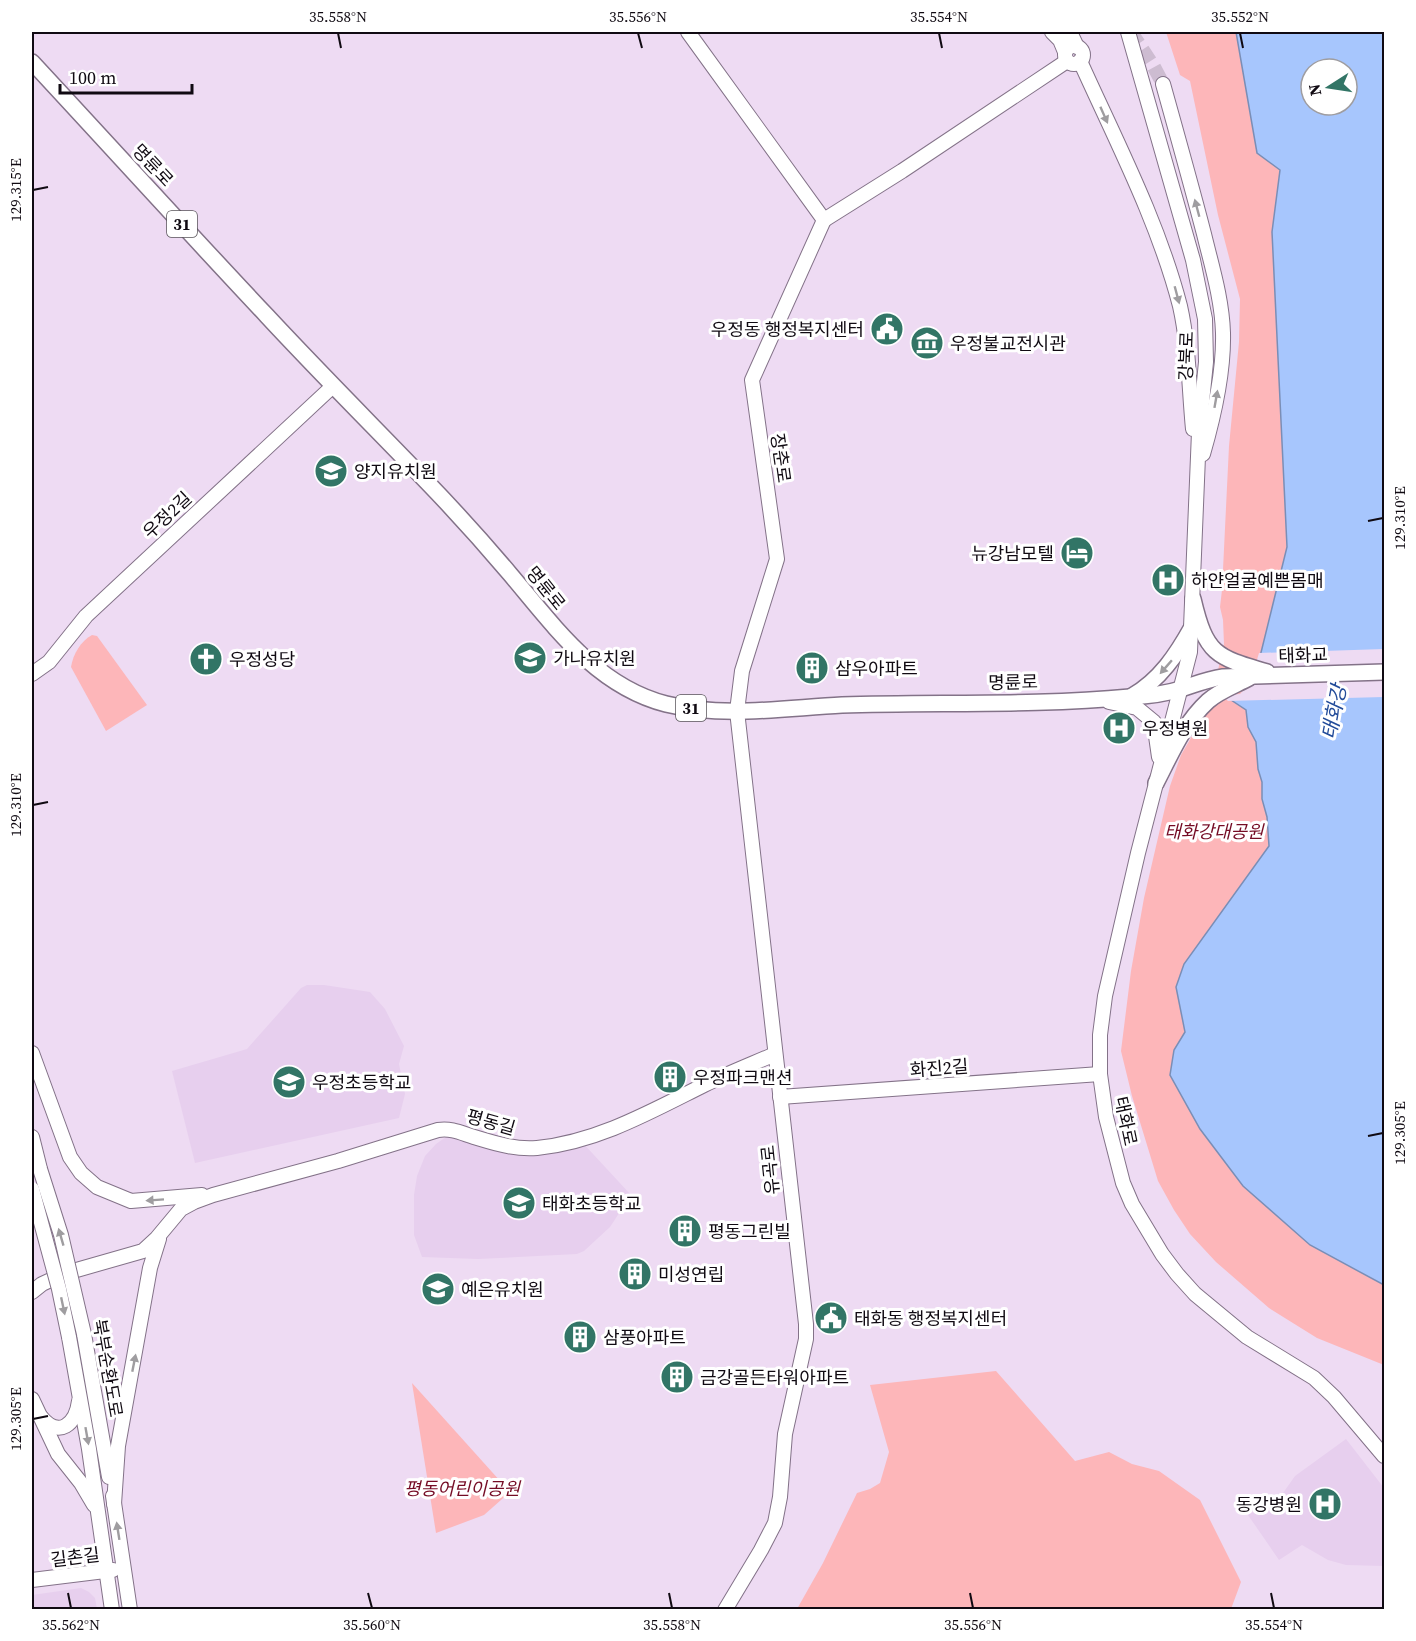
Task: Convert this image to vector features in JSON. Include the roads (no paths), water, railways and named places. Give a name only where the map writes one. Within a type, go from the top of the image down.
[{"type":"main road","points":[[688,32],[824,220],[902,171],[1072,55]]},
{"type":"main road","points":[[1052,32],[1072,55],[1151,221],[1173,281],[1184,337],[1197,476]]},
{"type":"main road","points":[[1070,32],[1072,55]]},
{"type":"main road","name":"강북로","points":[[1128,32],[1182,218],[1201,297],[1206,339],[1199,432],[1192,627],[1190,652],[1180,690]]},
{"type":"main road","name":"명륜로","points":[[32,62],[333,386],[432,488],[509,573],[556,630],[590,663],[626,688],[664,703],[705,710],[737,711],[901,703],[1129,698],[1180,690],[1209,679],[1223,684]]},
{"type":"main road","points":[[1163,84],[1219,291],[1223,333],[1215,402],[1197,476]]},
{"type":"main road","name":"장춘로","points":[[737,711],[742,671],[777,559],[752,380],[824,220]]},
{"type":"main road","name":"우정2길","points":[[32,674],[48,662],[86,616],[333,386]]},
{"type":"main road","points":[[1193,599],[1207,642],[1213,650],[1223,657],[1282,676]]},
{"type":"main road","points":[[1129,698],[1152,682],[1166,668],[1192,627]]},
{"type":"main road","name":"태화교","points":[[1223,684],[1251,676],[1384,672]]},
{"type":"main road","points":[[1158,776],[1185,728],[1223,684]]},
{"type":"main road","name":"태화로","points":[[1180,690],[1104,996],[1100,1035],[1100,1074],[1106,1117],[1123,1183],[1132,1204],[1162,1254],[1195,1294],[1247,1337],[1314,1378],[1334,1396],[1384,1456]]},
{"type":"main road","points":[[1092,699],[1137,708],[1154,722],[1158,776]]},
{"type":"main road","name":"유곡로","points":[[724,1610],[775,1523],[780,1497],[785,1434],[806,1339],[737,711]]},
{"type":"main road","points":[[32,1053],[70,1157],[81,1173],[97,1187],[131,1200],[213,1195]]},
{"type":"main road","name":"평동길","points":[[32,1292],[42,1284],[66,1273],[143,1251],[181,1209],[213,1195],[450,1128],[516,1148],[538,1148],[581,1141],[639,1118],[710,1082],[775,1054]]},
{"type":"main road","name":"화진2길","points":[[780,1097],[1100,1074]]},
{"type":"main road","name":"북부순환도로","points":[[32,1137],[61,1235],[84,1334],[130,1610]]},
{"type":"main road","name":"북부순환도로","points":[[32,1189],[59,1289],[69,1337],[80,1395],[112,1610]]},
{"type":"main road","points":[[114,1504],[118,1446],[150,1268],[157,1243],[164,1229]]},
{"type":"main road","points":[[38,1413],[49,1425],[55,1428],[65,1427],[77,1413],[80,1395]]},
{"type":"main road","points":[[32,1399],[58,1454],[87,1492],[99,1521]]},
{"type":"main road","name":"길촌길","points":[[32,1580],[124,1569]]},
{"type":"water","name":"태화강","points":[[1236,32],[1384,32],[1384,1285],[1310,1245],[1243,1186],[1200,1129],[1170,1075],[1174,1050],[1185,1032],[1176,987],[1184,964],[1269,846],[1256,742],[1248,727],[1246,710],[1228,698],[1241,696],[1253,685],[1287,547],[1272,232],[1280,170],[1257,153]]},
{"type":"tunnel","points":[[1131,32],[1163,84]]},
{"type":"place","name":"우정동 행정복지센터","points":[[887,329]]},
{"type":"place","name":"우정불교전시관","points":[[927,343]]},
{"type":"place","name":"양지유치원","points":[[331,471]]},
{"type":"place","name":"뉴강남모텔","points":[[1077,553]]},
{"type":"place","name":"하얀얼굴예쁜몸매","points":[[1168,580]]},
{"type":"place","name":"가나유치원","points":[[530,658]]},
{"type":"place","name":"우정성당","points":[[206,659]]},
{"type":"place","name":"삼우아파트","points":[[812,668]]},
{"type":"place","name":"우정병원","points":[[1119,728]]},
{"type":"place","name":"우정파크맨션","points":[[670,1077]]},
{"type":"place","name":"우정초등학교","points":[[289,1082]]},
{"type":"place","name":"태화초등학교","points":[[519,1203]]},
{"type":"place","name":"평동그린빌","points":[[685,1231]]},
{"type":"place","name":"미성연립","points":[[635,1274]]},
{"type":"place","name":"예은유치원","points":[[438,1289]]},
{"type":"place","name":"태화동 행정복지센터","points":[[831,1318]]},
{"type":"place","name":"삼풍아파트","points":[[580,1337]]},
{"type":"place","name":"금강골든타워아파트","points":[[677,1377]]},
{"type":"place","name":"동강병원","points":[[1325,1504]]},
{"type":"park label","name":"태화강대공원","points":[[1214,831]]},
{"type":"park label","name":"평동어린이공원","points":[[462,1488]]}]
